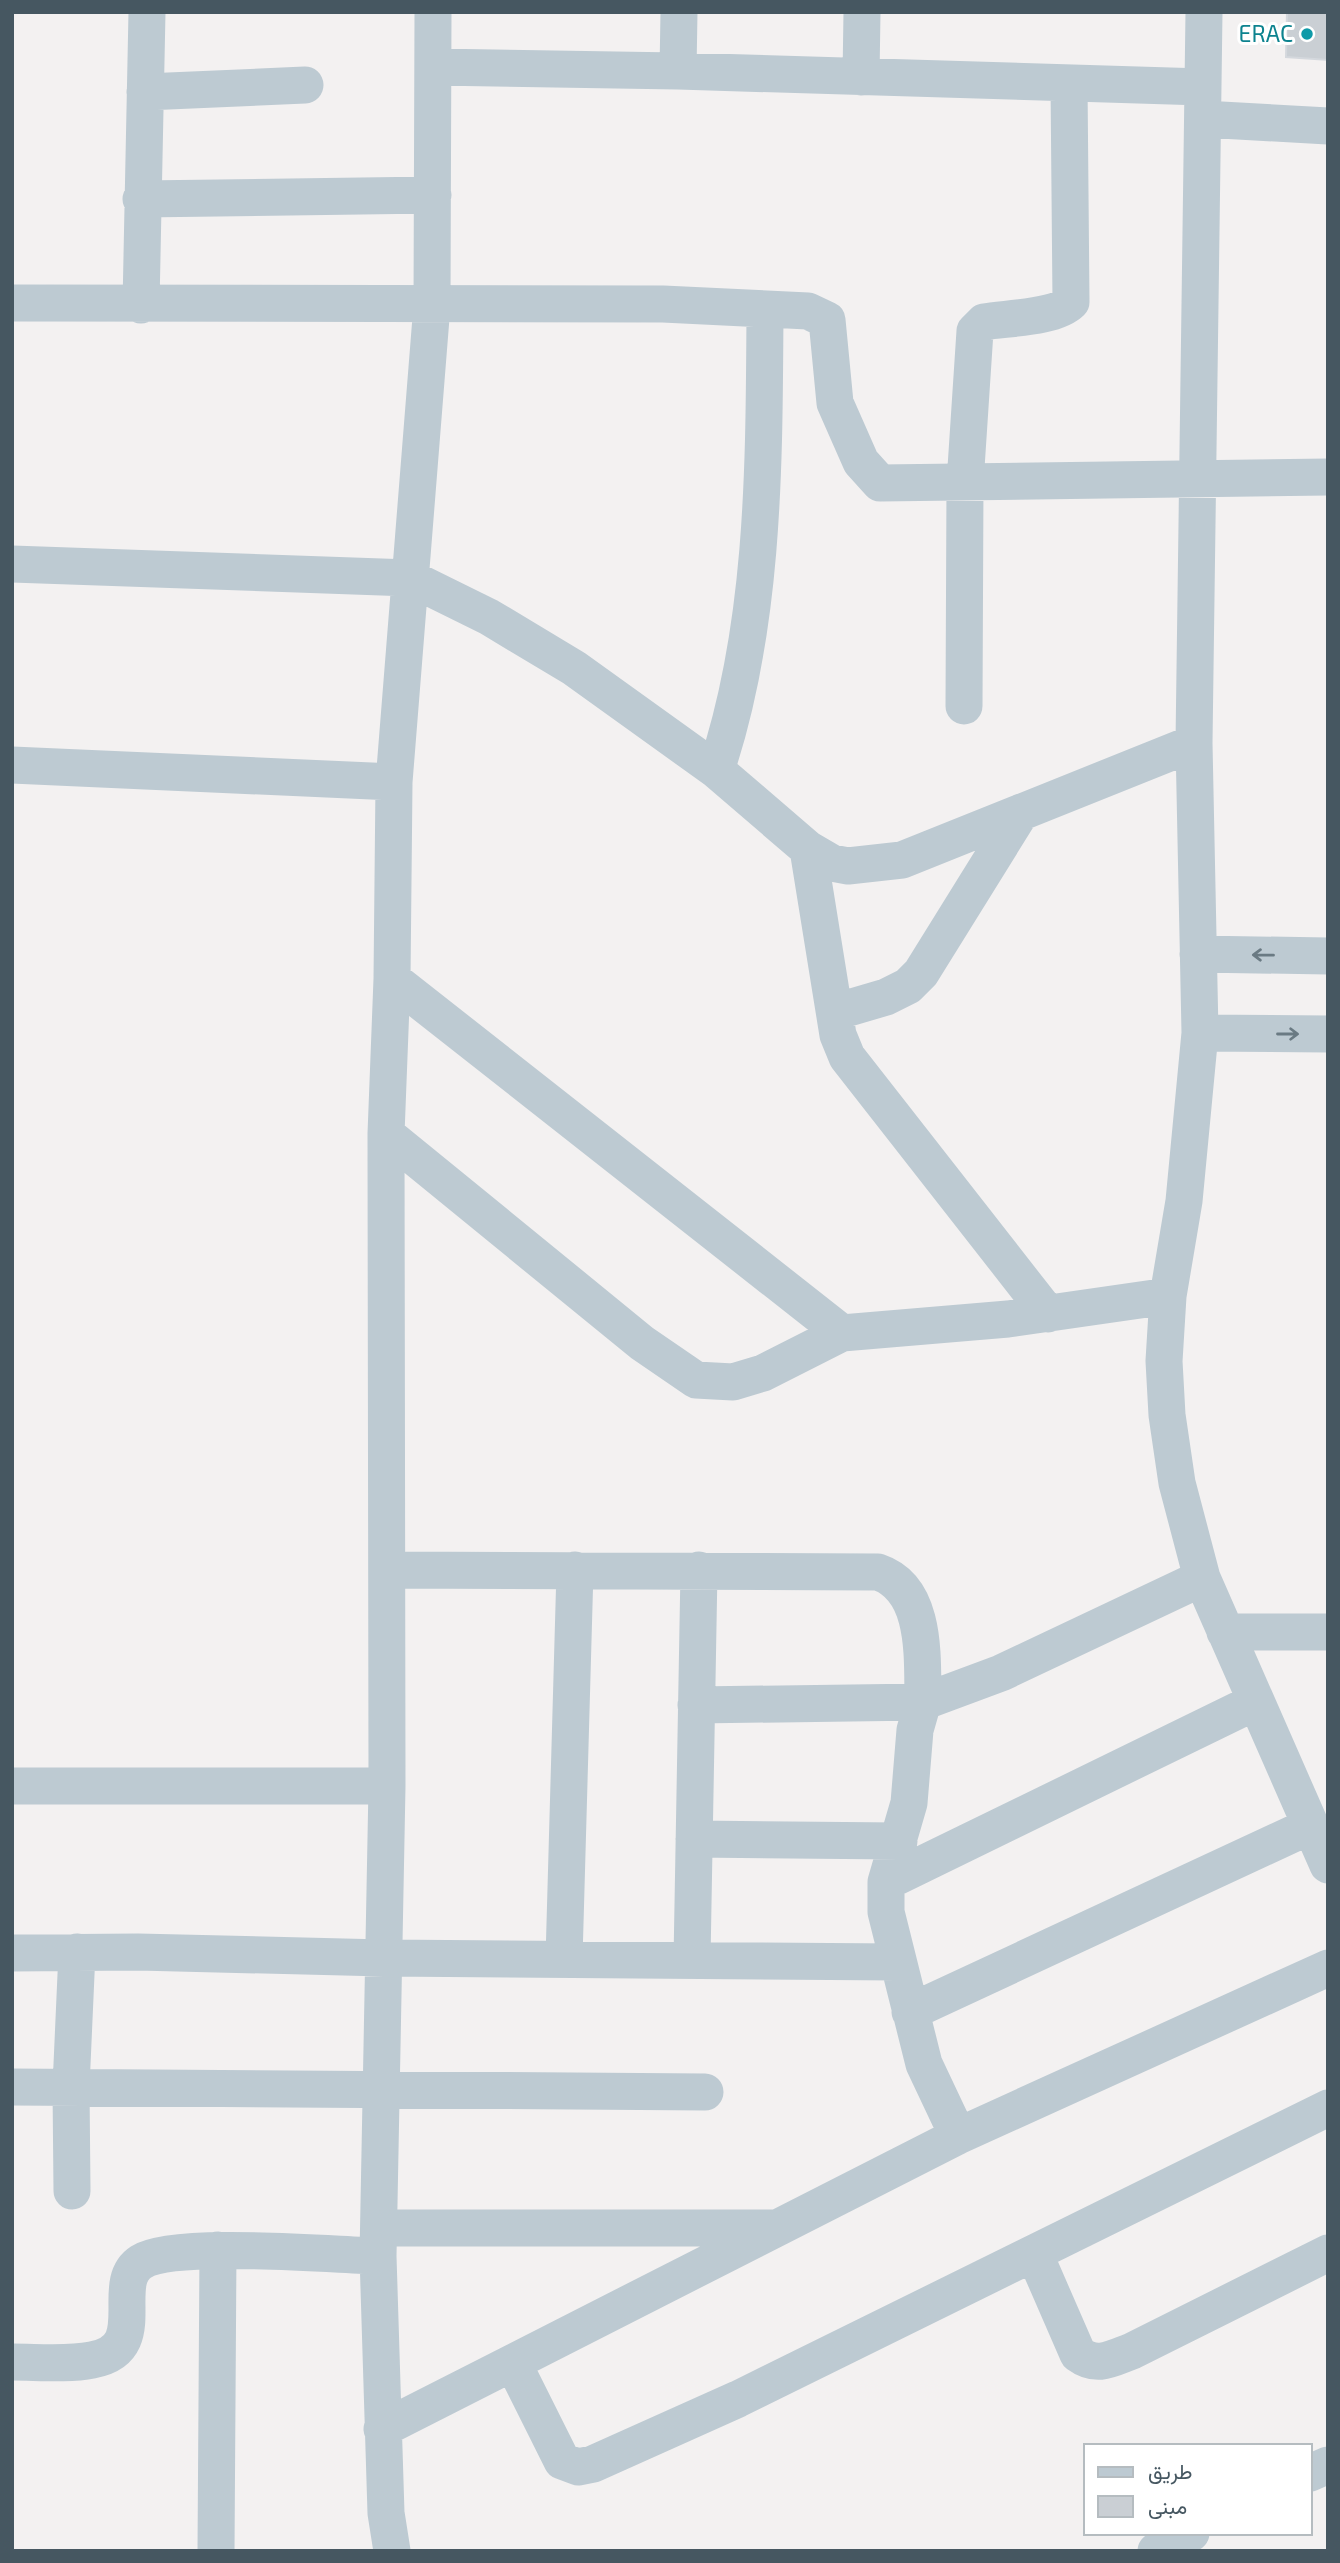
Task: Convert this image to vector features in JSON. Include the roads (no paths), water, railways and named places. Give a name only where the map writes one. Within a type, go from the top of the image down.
[{"type":"street","points":[[141,305],[141,200],[147,12]]},
{"type":"street","points":[[392,2551],[386,2513],[382,2429],[379,2242],[387,1786],[386,1134],[392,979],[394,782],[432,305],[433,12]]},
{"type":"street","points":[[678,71],[679,12]]},
{"type":"street","points":[[861,76],[862,12]]},
{"type":"street","points":[[1204,12],[1198,283],[1199,479],[1195,743],[1200,1033],[1186,1177],[1168,1296],[1164,1361],[1167,1415],[1177,1483],[1202,1578],[1328,1865]]},
{"type":"street","points":[[434,68],[678,71],[1069,83],[1203,103],[1328,126]]},
{"type":"street","points":[[964,706],[965,483],[974,338],[979,324],[1049,313],[1064,309],[1071,302],[1069,83]]},
{"type":"street","points":[[145,92],[305,85]]},
{"type":"street","points":[[141,200],[433,195]]},
{"type":"street","points":[[12,303],[663,304],[808,311],[827,320],[835,403],[852,445],[872,478],[888,485],[1328,477]]},
{"type":"street","points":[[716,770],[736,704],[750,627],[757,556],[765,310]]},
{"type":"street","points":[[12,564],[410,578],[489,617],[574,668],[716,770],[808,849],[832,863],[848,866],[902,860],[1195,743]]},
{"type":"street","points":[[12,765],[394,782]]},
{"type":"street","points":[[835,1012],[886,997],[914,980],[1021,812]]},
{"type":"street","points":[[808,849],[838,1035],[847,1056],[864,1082],[1048,1314]]},
{"type":"street","points":[[1198,954],[1328,956]]},
{"type":"street","points":[[392,979],[842,1332]]},
{"type":"street","points":[[1200,1033],[1328,1034]]},
{"type":"street","points":[[386,1134],[642,1343],[696,1380],[733,1382],[763,1373],[842,1332],[923,1328],[1048,1314],[1168,1296]]},
{"type":"street","points":[[387,1570],[853,1570],[888,1576],[912,1603],[918,1624],[923,1702],[915,1730],[909,1803],[886,1882],[886,1912],[924,2064],[958,2136]]},
{"type":"street","points":[[564,1959],[575,1570]]},
{"type":"street","points":[[692,1960],[699,1570]]},
{"type":"street","points":[[696,1705],[923,1702],[1001,1673],[1202,1578]]},
{"type":"street","points":[[1225,1632],[1328,1632]]},
{"type":"street","points":[[886,1882],[1255,1702]]},
{"type":"street","points":[[12,1786],[387,1786]]},
{"type":"street","points":[[910,2012],[1310,1826]]},
{"type":"street","points":[[694,1839],[899,1841]]},
{"type":"street","points":[[72,2191],[71,2087],[77,1952]]},
{"type":"street","points":[[12,1953],[897,1962]]},
{"type":"street","points":[[382,2429],[958,2136],[1328,1968]]},
{"type":"street","points":[[12,2087],[705,2092]]},
{"type":"street","points":[[513,2363],[562,2461],[578,2467],[593,2464],[738,2399],[1328,2108]]},
{"type":"street","points":[[12,2362],[93,2360],[115,2351],[127,2332],[128,2278],[138,2263],[153,2255],[379,2242],[779,2228]]},
{"type":"street","points":[[216,2551],[218,2250]]},
{"type":"street","points":[[1034,2253],[1078,2354],[1087,2361],[1100,2363],[1132,2351],[1328,2253]]},
{"type":"street","points":[[1312,2472],[1328,2465]]},
{"type":"place","name":"ERAC","points":[[1307,34]]}]
